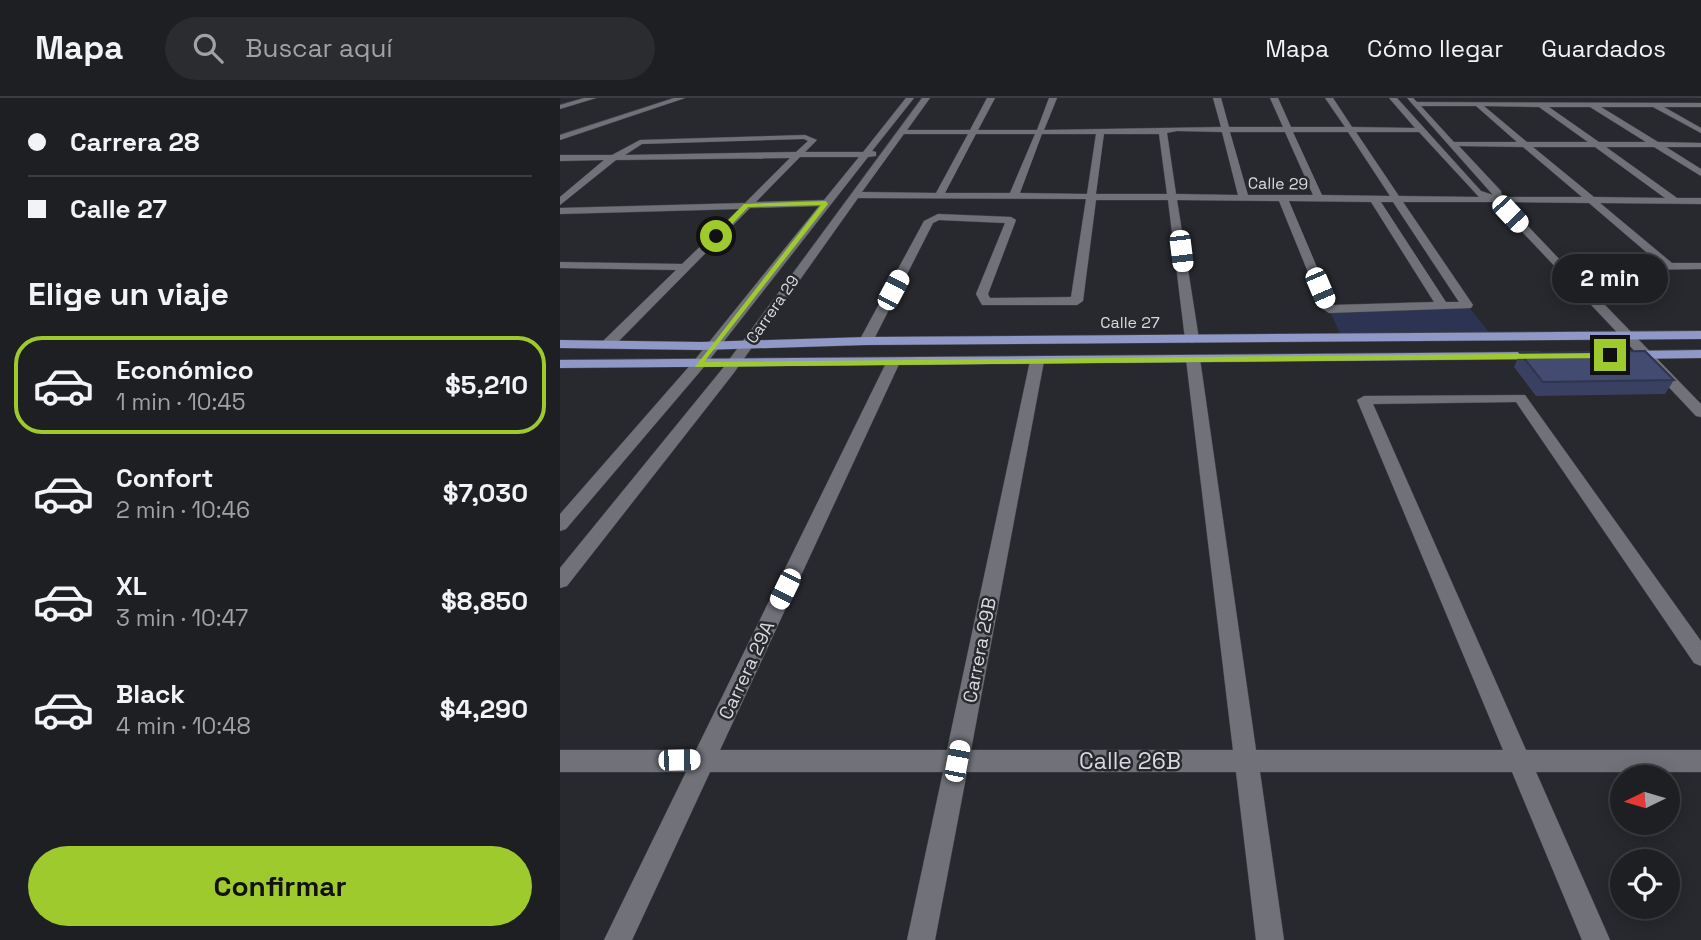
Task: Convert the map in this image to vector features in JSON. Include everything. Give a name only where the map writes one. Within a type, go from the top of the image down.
[{"type":"main road","name":"Calle 27","points":[[560,364],[1037,361],[1193,349],[1701,335]]},
{"type":"main road","name":"Calle 27","points":[[560,344],[713,346],[866,341],[1557,356]]},
{"type":"main road","points":[[1608,355],[1701,355]]},
{"type":"street","points":[[560,107],[592,98]]},
{"type":"street","points":[[560,138],[681,98]]},
{"type":"street","name":"Carrera 29","points":[[560,525],[698,365],[910,98]]},
{"type":"street","name":"Carrera 29","points":[[560,581],[733,365],[926,98]]},
{"type":"street","points":[[940,196],[992,98]]},
{"type":"street","points":[[1014,196],[1053,98]]},
{"type":"street","points":[[1217,98],[1244,199]]},
{"type":"street","points":[[1274,98],[1319,199]]},
{"type":"street","points":[[1283,199],[1329,309],[1467,305],[1329,98]]},
{"type":"street","points":[[1393,98],[1479,193],[1497,200],[1701,413]]},
{"type":"street","points":[[1531,98],[1675,201]]},
{"type":"street","points":[[1642,98],[1701,131]]},
{"type":"street","points":[[1412,101],[1498,193],[1497,200]]},
{"type":"street","points":[[1412,101],[1654,104],[1700,101]]},
{"type":"street","points":[[1474,101],[1669,266]]},
{"type":"street","points":[[1591,104],[1701,173]]},
{"type":"street","points":[[900,132],[1422,130]]},
{"type":"street","points":[[866,341],[929,221],[938,217],[1007,218],[1012,222],[982,294],[986,302],[1077,302],[1100,132]]},
{"type":"street","points":[[1163,132],[1270,940]]},
{"type":"street","points":[[560,202],[603,164],[618,158],[640,142],[805,137],[813,140],[607,345]]},
{"type":"street","points":[[1452,144],[1701,145]]},
{"type":"street","points":[[560,158],[793,159]]},
{"type":"street","points":[[560,164],[881,158]]},
{"type":"street","name":"Calle 29","points":[[854,195],[1696,201]]},
{"type":"street","points":[[1375,200],[1442,306]]},
{"type":"street","points":[[1696,201],[1701,208]]},
{"type":"street","points":[[560,211],[826,203]]},
{"type":"street","points":[[560,265],[685,267]]},
{"type":"street","points":[[1560,268],[1701,266]]},
{"type":"street","name":"Carrera 29B","points":[[921,940],[1037,361]]},
{"type":"street","name":"Carrera 29A","points":[[618,940],[893,362]]},
{"type":"street","points":[[1596,940],[1364,400],[1520,398],[1701,657]]},
{"type":"street","name":"Calle 26B","points":[[560,761],[1701,761]]},
{"type":"shaded area","points":[[1467,305],[1492,336],[1342,338],[1329,309]]},
{"type":"building","points":[[1645,351],[1674,380],[1543,382],[1520,353]]},
{"type":"route","points":[[716,236],[747,205],[826,203],[698,365],[1610,355]]}]
